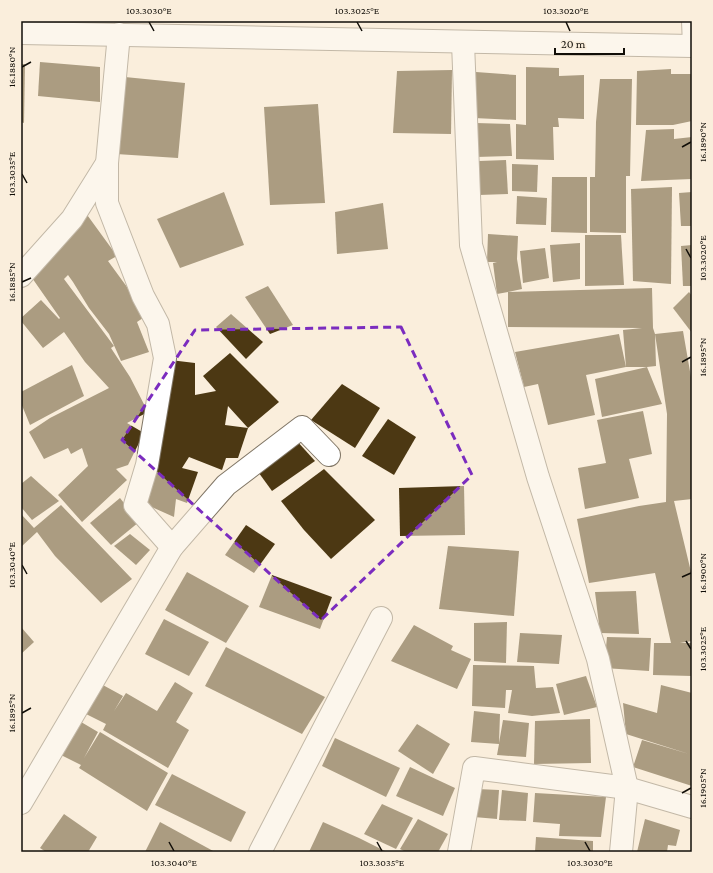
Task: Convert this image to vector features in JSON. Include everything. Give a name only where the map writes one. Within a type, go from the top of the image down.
[{"type":"street","points":[[21,33],[119,34],[144,28],[463,43],[690,46]]},
{"type":"street","points":[[119,34],[107,163],[107,202],[143,296],[158,324],[165,358],[147,465],[134,505],[172,547]]},
{"type":"street","points":[[463,43],[470,245],[538,477],[598,659],[627,788],[621,852]]},
{"type":"street","points":[[21,276],[72,219],[107,163]]},
{"type":"street","points":[[21,803],[172,547],[226,485],[302,427],[329,455]]},
{"type":"street","points":[[260,852],[381,618]]},
{"type":"street","points":[[459,852],[474,768],[627,788],[692,807]]},
{"type":"lane","points":[[688,21],[690,46]]},
{"type":"highlighted area","points":[[401,327],[472,475],[321,620],[122,440],[195,330]]},
{"type":"building","points":[[40,62],[100,67],[100,102],[38,96]]},
{"type":"building","points":[[21,64],[25,64],[24,123],[21,122]]},
{"type":"building","points":[[526,67],[559,68],[559,76],[584,75],[584,119],[558,118],[559,127],[553,127],[554,160],[516,159],[516,124],[526,125]]},
{"type":"building","points":[[671,69],[671,74],[692,74],[692,121],[673,125],[636,125],[637,71]]},
{"type":"building","points":[[452,70],[451,134],[393,133],[397,71]]},
{"type":"building","points":[[476,72],[516,75],[516,120],[474,118]]},
{"type":"building","points":[[125,77],[185,83],[178,158],[116,154]]},
{"type":"building","points":[[600,79],[632,79],[630,176],[626,176],[626,233],[590,232],[590,177],[595,177],[596,122]]},
{"type":"building","points":[[318,104],[325,203],[270,205],[264,107]]},
{"type":"building","points":[[476,123],[510,124],[512,156],[476,157]]},
{"type":"building","points":[[674,129],[674,139],[692,137],[692,179],[641,181],[646,130]]},
{"type":"building","points":[[506,160],[508,194],[479,195],[479,161]]},
{"type":"building","points":[[512,164],[538,165],[537,192],[512,191]]},
{"type":"building","points":[[552,177],[587,177],[587,233],[551,232]]},
{"type":"building","points":[[672,187],[671,284],[633,281],[631,189]]},
{"type":"building","points":[[224,192],[244,245],[180,268],[157,219]]},
{"type":"building","points":[[692,192],[692,226],[681,226],[679,193]]},
{"type":"building","points":[[517,196],[547,198],[546,225],[516,224]]},
{"type":"building","points":[[383,203],[388,249],[337,254],[335,212]]},
{"type":"building","points":[[85,212],[117,256],[108,261],[127,287],[143,318],[137,322],[149,352],[121,361],[109,334],[89,308],[73,282],[68,275],[64,279],[114,346],[111,348],[130,377],[148,412],[127,423],[144,433],[128,465],[116,469],[127,480],[82,522],[58,495],[88,466],[82,448],[71,454],[68,448],[44,459],[29,432],[50,418],[109,388],[85,362],[64,332],[43,348],[21,321],[21,318],[41,300],[59,319],[60,318],[30,275]]},
{"type":"building","points":[[488,234],[518,236],[517,259],[522,289],[497,294],[493,263],[497,262],[487,262]]},
{"type":"building","points":[[585,235],[621,235],[624,285],[585,286]]},
{"type":"building","points":[[580,243],[580,279],[553,282],[550,245]]},
{"type":"building","points":[[692,245],[692,286],[683,286],[681,246]]},
{"type":"building","points":[[545,248],[549,278],[523,283],[520,251]]},
{"type":"building","points":[[268,286],[293,325],[270,334],[245,297]]},
{"type":"building","points":[[652,288],[656,366],[626,367],[623,330],[642,328],[508,327],[508,292]]},
{"type":"building","points":[[689,292],[692,296],[692,333],[673,308]]},
{"type":"building","points":[[231,314],[263,342],[246,359],[216,327]]},
{"type":"building","points":[[683,331],[692,383],[692,499],[674,501],[692,576],[692,641],[680,643],[692,643],[692,676],[653,675],[654,643],[671,643],[655,573],[589,583],[577,519],[666,502],[667,414],[655,334]]},
{"type":"building","points":[[619,334],[626,367],[586,375],[595,415],[548,425],[538,384],[524,387],[515,352]]},
{"type":"building","points":[[230,353],[279,402],[248,428],[238,458],[226,458],[222,470],[189,457],[182,468],[198,472],[187,503],[176,499],[174,517],[145,504],[170,360],[195,363],[195,395],[216,391],[203,376]],"holes":[[[228,406],[248,428],[225,425]]]},
{"type":"building","points":[[72,365],[84,396],[30,425],[21,403],[21,392]]},
{"type":"building","points":[[647,367],[662,404],[602,417],[595,379]]},
{"type":"building","points":[[342,384],[380,408],[355,448],[311,420]]},
{"type":"building","points":[[643,411],[652,454],[629,459],[639,498],[585,509],[578,468],[606,463],[597,420]]},
{"type":"building","points":[[388,419],[416,437],[394,475],[362,456]]},
{"type":"building","points":[[296,440],[315,461],[272,491],[253,465]]},
{"type":"building","points":[[324,469],[375,520],[331,559],[304,530],[281,501]]},
{"type":"building","points":[[31,476],[59,501],[32,520],[21,507],[21,484]]},
{"type":"building","points":[[464,486],[465,535],[400,536],[399,488]]},
{"type":"building","points":[[120,498],[139,522],[111,545],[90,523]]},
{"type":"building","points":[[61,505],[132,579],[101,603],[55,556],[37,532],[21,547],[21,514],[34,528]]},
{"type":"building","points":[[246,525],[275,544],[254,573],[225,555]]},
{"type":"building","points":[[130,534],[150,550],[136,565],[114,546]]},
{"type":"building","points":[[448,546],[519,551],[514,616],[439,609]]},
{"type":"building","points":[[187,572],[249,606],[226,643],[165,610]]},
{"type":"building","points":[[272,575],[332,597],[320,629],[259,607]]},
{"type":"building","points":[[636,591],[639,634],[600,633],[595,592]]},
{"type":"building","points":[[164,619],[209,642],[189,676],[145,654]]},
{"type":"building","points":[[507,622],[506,663],[474,661],[474,623]]},
{"type":"building","points":[[414,625],[453,646],[451,650],[471,659],[457,689],[391,661]]},
{"type":"building","points":[[21,627],[34,642],[21,654]]},
{"type":"building","points":[[520,633],[562,635],[559,664],[517,662]]},
{"type":"building","points":[[607,637],[651,638],[649,671],[604,668]]},
{"type":"building","points":[[226,647],[325,697],[302,734],[205,686]]},
{"type":"building","points":[[473,665],[534,666],[536,688],[553,687],[560,713],[532,716],[508,713],[512,690],[506,690],[505,708],[472,706]]},
{"type":"building","points":[[586,676],[597,707],[564,715],[556,684]]},
{"type":"building","points":[[175,682],[193,693],[176,722],[189,730],[168,768],[103,730],[106,724],[82,712],[101,684],[123,696],[114,711],[126,693],[157,711]]},
{"type":"building","points":[[661,685],[692,693],[692,786],[633,767],[642,740],[689,754],[626,734],[623,703],[657,713]]},
{"type":"building","points":[[474,711],[500,714],[499,743],[503,720],[529,723],[526,757],[497,755],[499,744],[471,742]]},
{"type":"building","points":[[76,719],[98,732],[84,758],[100,732],[168,773],[147,811],[79,768],[81,765],[57,753]]},
{"type":"building","points":[[590,719],[591,763],[534,764],[535,721]]},
{"type":"building","points":[[417,724],[450,744],[433,774],[398,751]]},
{"type":"building","points":[[335,738],[400,768],[386,797],[322,766]]},
{"type":"building","points":[[410,767],[455,788],[443,816],[396,796]]},
{"type":"building","points":[[172,774],[246,812],[231,842],[155,805]]},
{"type":"building","points":[[477,789],[499,790],[497,819],[474,817]]},
{"type":"building","points":[[502,790],[528,793],[526,821],[499,820]]},
{"type":"building","points":[[535,793],[606,797],[601,837],[559,836],[560,824],[533,822]]},
{"type":"building","points":[[382,804],[413,818],[396,849],[364,834]]},
{"type":"building","points":[[64,814],[97,837],[88,852],[46,852],[40,848]]},
{"type":"building","points":[[418,819],[448,834],[438,852],[406,852],[400,849]]},
{"type":"building","points":[[645,819],[680,830],[676,846],[668,845],[667,852],[637,852]]},
{"type":"building","points":[[160,822],[215,852],[145,852]]},
{"type":"building","points":[[323,822],[359,838],[387,852],[309,852]]},
{"type":"building","points":[[536,837],[593,841],[593,852],[535,852]]}]
